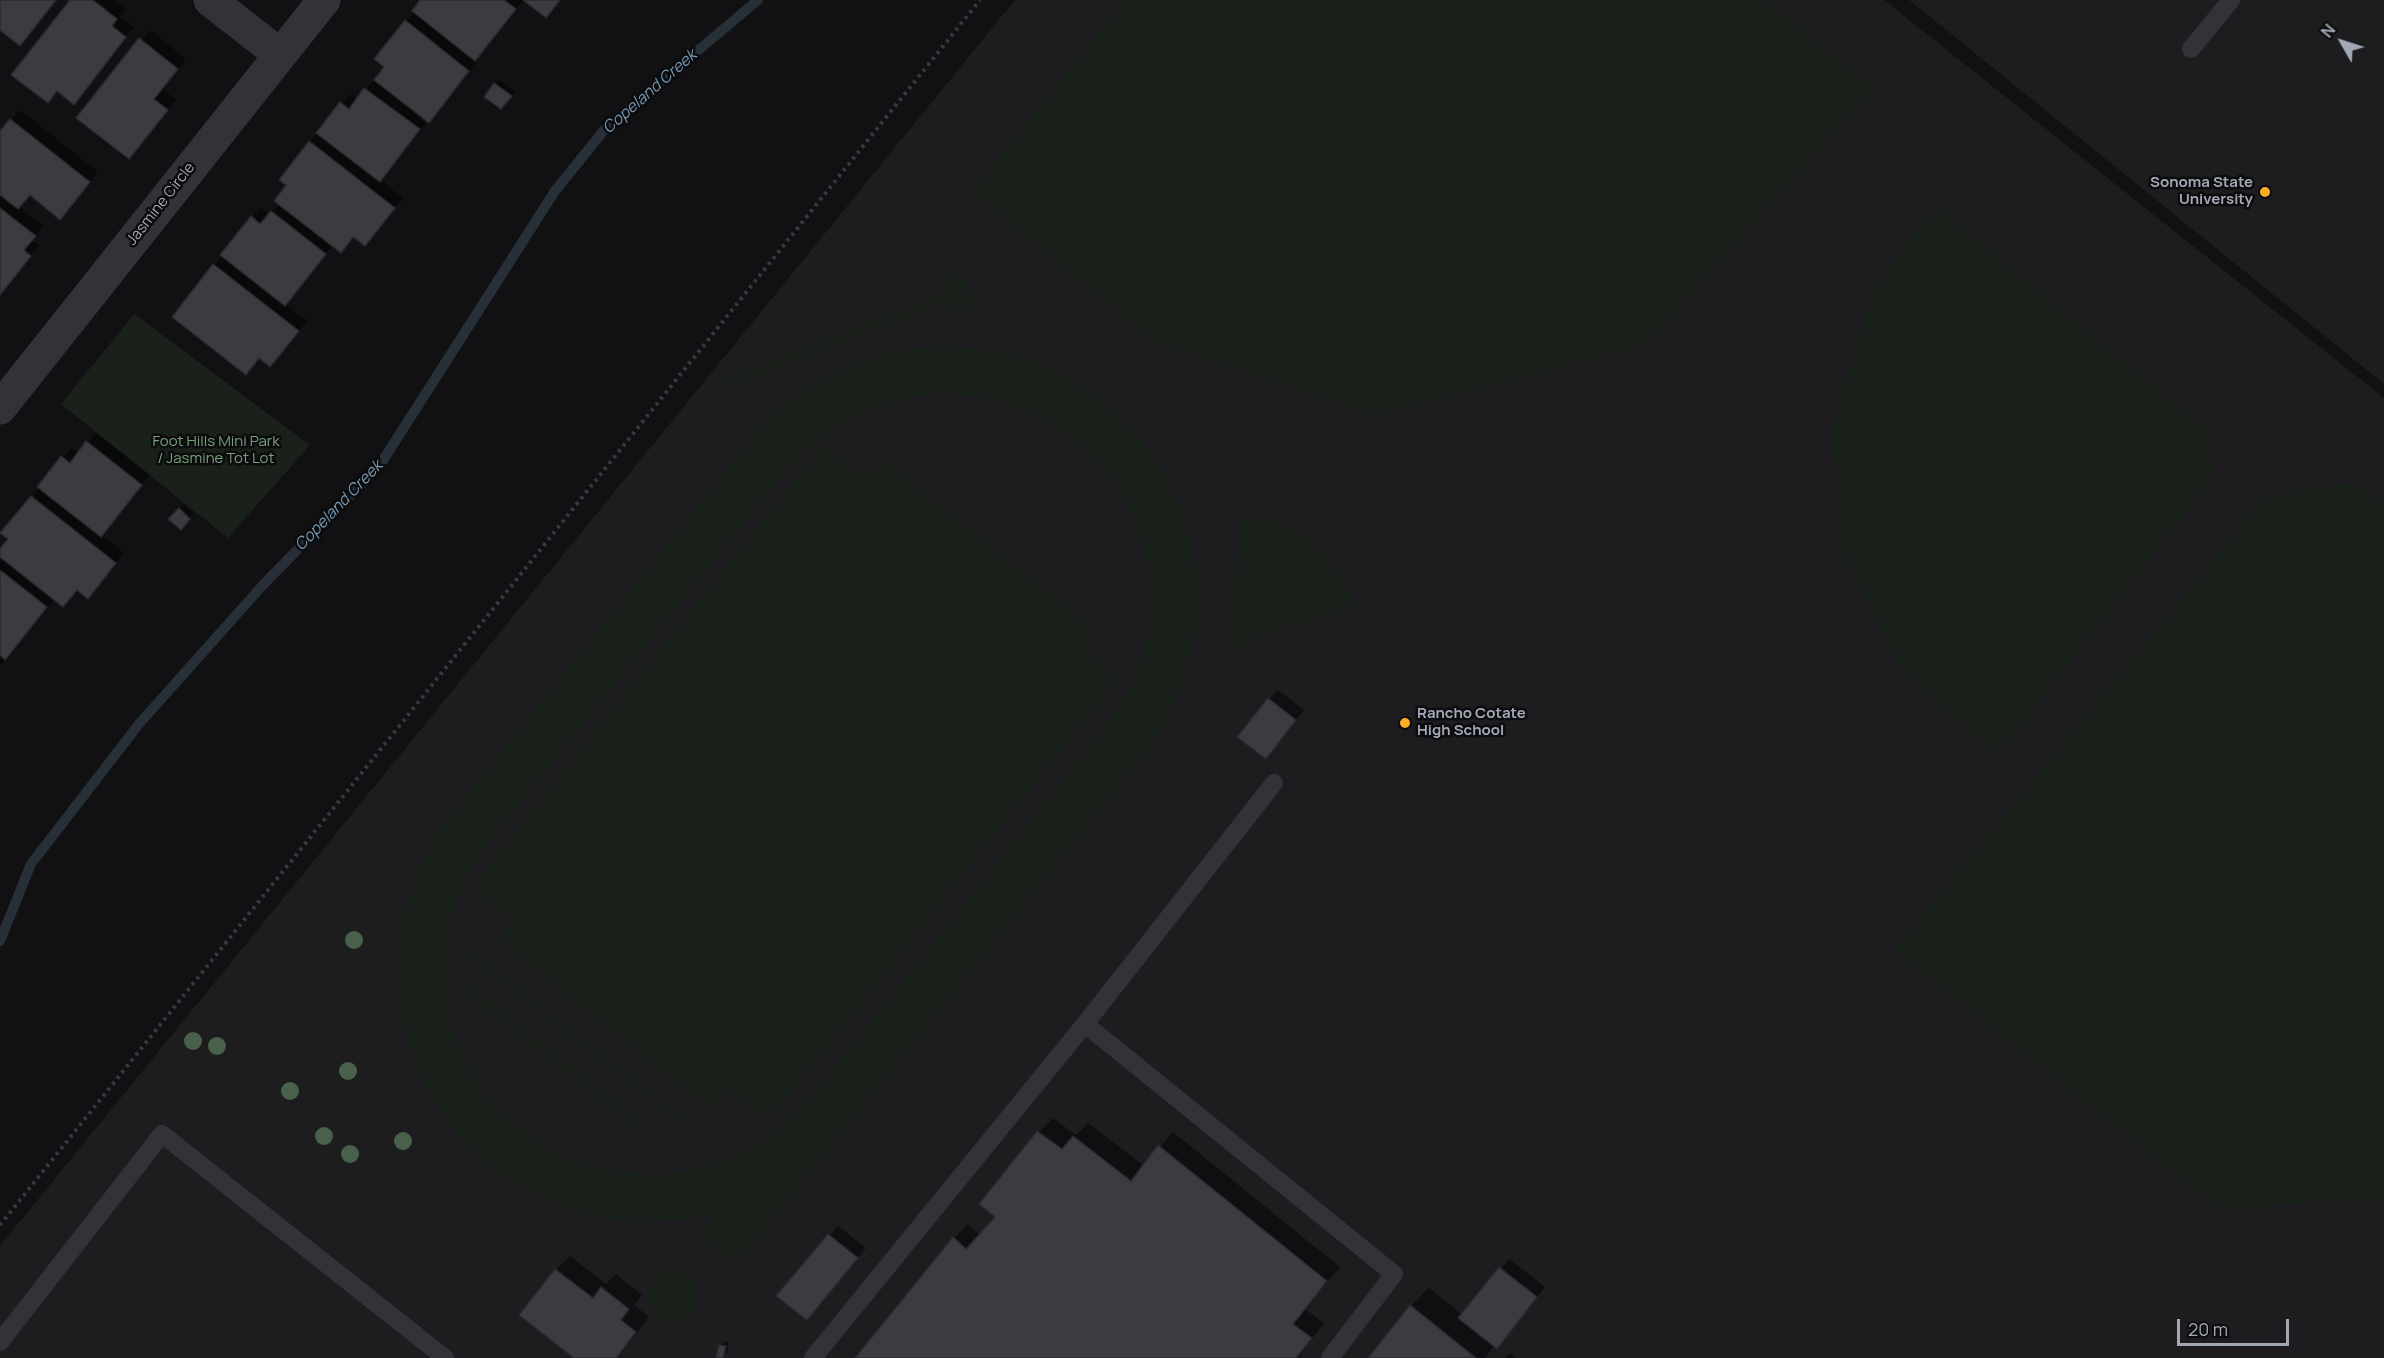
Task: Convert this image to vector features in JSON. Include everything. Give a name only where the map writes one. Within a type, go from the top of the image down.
[{"type":"street","points":[[210,0],[279,54]]},
{"type":"street","name":"Jasmine Circle","points":[[0,408],[324,0]]},
{"type":"lane","points":[[2191,49],[2231,0]]},
{"type":"lane","points":[[813,1358],[1085,1024],[1274,783]]},
{"type":"lane","points":[[1085,1024],[1394,1274],[1330,1358]]},
{"type":"lane","points":[[0,1342],[162,1134],[445,1358]]},
{"type":"path","points":[[0,1225],[980,0]]},
{"type":"shaded area","name":"Rancho Cotate High School","points":[[1015,0],[1884,0],[2384,398],[2384,1358],[0,1358],[0,1246]]},
{"type":"shaded area","name":"Sonoma State University","points":[[1909,0],[2384,0],[2384,384]]},
{"type":"green space","points":[[1124,0],[1762,0],[1874,88],[1644,345],[1375,415],[1156,343],[972,191]]},
{"type":"green space","points":[[1935,206],[2211,434],[2214,476],[1997,756],[1900,667],[1841,547],[1831,428],[1873,289]]},
{"type":"green space","points":[[961,272],[975,306],[952,316],[945,302],[722,389],[720,381],[942,294],[938,281]]},
{"type":"green space","name":"Foot Hills Mini Park / Jasmine Tot Lot","points":[[134,314],[310,445],[228,538],[61,404]]},
{"type":"green space","points":[[939,346],[983,349],[1025,359],[1066,376],[1102,401],[1134,431],[1160,466],[1180,506],[1192,548],[1198,592],[1195,636],[1184,679],[1167,719],[1142,756],[737,1263],[700,1234],[716,1213],[677,1220],[638,1222],[598,1217],[560,1206],[524,1189],[492,1167],[462,1140],[439,1109],[419,1074],[406,1037],[398,997],[397,958],[402,918],[413,881],[430,844],[452,812],[748,442],[778,410],[814,384],[853,364],[895,351]],"holes":[[[940,394],[976,396],[1010,404],[1043,418],[1073,438],[1099,463],[1120,491],[1136,524],[1146,558],[1150,593],[1148,629],[1139,664],[1125,696],[1105,727],[810,1097],[787,1121],[762,1140],[734,1156],[704,1167],[672,1173],[640,1174],[607,1170],[577,1162],[548,1148],[522,1130],[497,1108],[478,1083],[462,1054],[452,1024],[446,992],[445,961],[449,928],[457,898],[472,868],[489,842],[785,472],[809,446],[838,424],[870,409],[904,398]]]},
{"type":"green space","points":[[822,445],[865,479],[881,459],[1095,630],[1080,648],[1118,678],[768,1121],[728,1090],[712,1110],[498,940],[514,920],[472,887]]},
{"type":"green space","points":[[2356,483],[2384,505],[2384,1198],[2219,1209],[1894,950],[2266,495]]},
{"type":"green space","points":[[1238,517],[1274,519],[1311,541],[1342,575],[1355,608],[1252,636],[1239,653],[1223,640],[1235,623]]},
{"type":"green space","points":[[467,947],[684,1118],[680,1124],[463,952]]},
{"type":"green space","points":[[460,978],[647,1126],[642,1132],[455,985]]},
{"type":"green space","points":[[668,1271],[678,1271],[691,1278],[698,1291],[698,1301],[691,1314],[678,1321],[668,1321],[659,1317],[652,1310],[648,1301],[648,1291],[652,1282],[659,1275]]},
{"type":"building","points":[[0,0],[56,0],[20,46],[0,30]]},
{"type":"building","points":[[70,0],[93,0],[117,19],[112,26],[126,37],[74,105],[57,91],[48,103],[11,75]]},
{"type":"building","points":[[420,0],[504,0],[516,9],[475,61],[412,11]]},
{"type":"building","points":[[523,0],[560,0],[546,18]]},
{"type":"building","points":[[405,20],[469,71],[429,123],[374,80],[384,67],[374,59]]},
{"type":"building","points":[[139,38],[178,69],[154,99],[168,110],[129,159],[76,118]]},
{"type":"building","points":[[494,83],[512,96],[501,109],[484,97]]},
{"type":"building","points":[[364,88],[420,129],[380,182],[316,133],[340,102],[349,109]]},
{"type":"building","points":[[10,119],[90,182],[60,220],[30,195],[18,209],[0,195],[0,131]]},
{"type":"building","points":[[309,141],[395,208],[365,246],[353,237],[341,253],[274,201],[286,185],[279,180]]},
{"type":"building","points":[[0,208],[36,236],[24,250],[31,256],[0,295]]},
{"type":"building","points":[[271,211],[326,254],[285,306],[220,255],[251,216],[260,224]]},
{"type":"building","points":[[213,264],[299,331],[270,367],[259,358],[246,375],[172,317]]},
{"type":"building","points":[[86,441],[142,485],[101,537],[37,487],[61,456],[70,463]]},
{"type":"building","points":[[31,496],[116,563],[88,599],[77,590],[63,607],[0,557],[0,549],[8,539],[0,533]]},
{"type":"building","points":[[179,508],[190,519],[181,530],[168,519]]},
{"type":"building","points":[[0,570],[47,607],[5,660],[0,655]]},
{"type":"building","points":[[1268,698],[1296,720],[1266,759],[1237,737]]},
{"type":"building","points":[[1037,1131],[1062,1149],[1073,1136],[1131,1181],[1158,1145],[1327,1281],[1293,1324],[1312,1338],[1296,1358],[855,1358],[953,1237],[966,1249],[995,1217],[979,1204]]},
{"type":"building","points":[[828,1234],[858,1258],[807,1320],[776,1296]]},
{"type":"building","points":[[1499,1267],[1537,1297],[1497,1349],[1458,1318]]},
{"type":"building","points":[[555,1269],[593,1298],[601,1287],[629,1309],[621,1320],[636,1332],[616,1358],[574,1358],[519,1315]]},
{"type":"building","points":[[1410,1305],[1476,1358],[1368,1358]]},
{"type":"building","points":[[719,1345],[726,1346],[723,1358],[716,1357]]},
{"type":"waterway","name":"Copeland Creek","points":[[0,941],[31,864],[139,724],[262,586],[380,465],[555,191],[605,129],[758,0]]},
{"type":"place","name":"Sonoma State University","points":[[2265,192]]},
{"type":"place","name":"Rancho Cotate High School","points":[[1405,723]]}]
